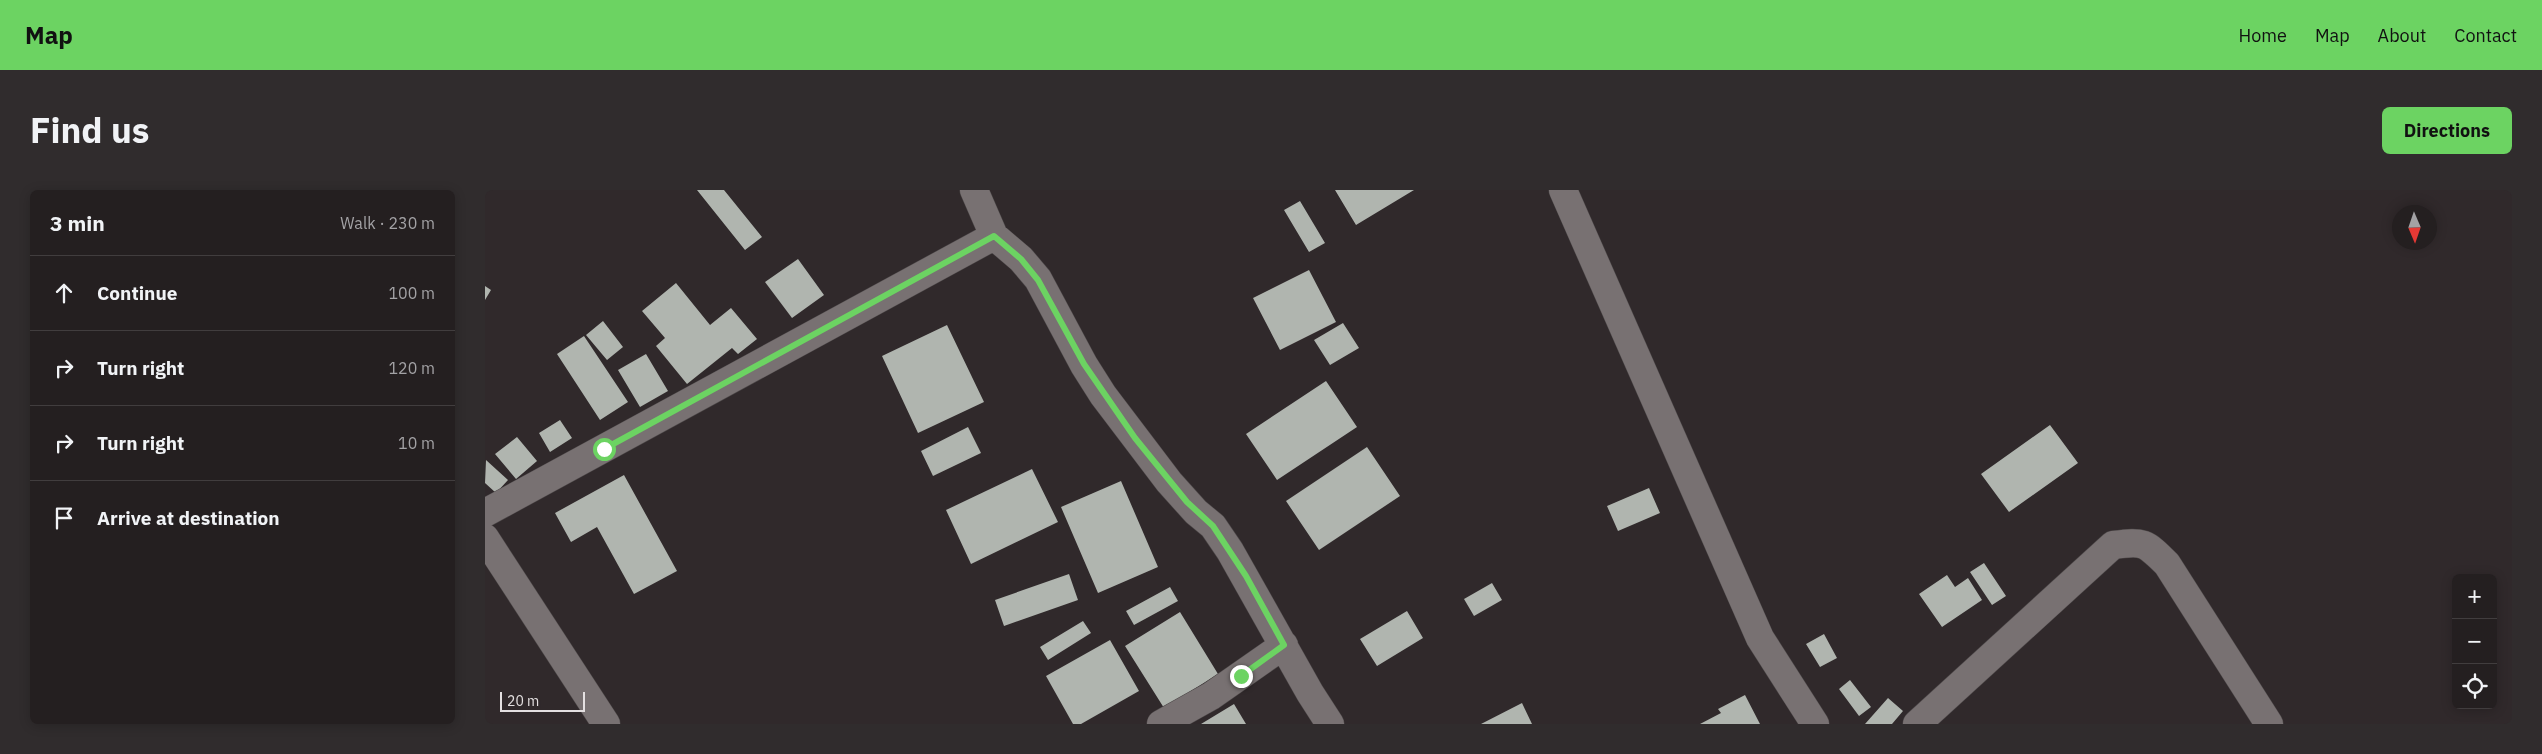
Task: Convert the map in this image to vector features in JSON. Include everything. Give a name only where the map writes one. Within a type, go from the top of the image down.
[{"type":"street","points":[[974,190],[994,236],[1021,259],[1038,280],[1084,364],[1135,438],[1196,512],[1213,526],[1246,576],[1330,724]]},
{"type":"street","points":[[1563,190],[1760,638],[1815,724]]},
{"type":"street","points":[[485,513],[994,236]]},
{"type":"street","points":[[485,538],[606,724]]},
{"type":"street","points":[[1917,724],[2113,544],[2135,542],[2149,546],[2167,564],[2269,724]]},
{"type":"street","points":[[1161,724],[1211,696],[1284,645]]},
{"type":"building","points":[[697,190],[724,190],[762,237],[745,250]]},
{"type":"building","points":[[1335,190],[1414,190],[1356,225]]},
{"type":"building","points":[[1300,201],[1325,243],[1309,252],[1284,210]]},
{"type":"building","points":[[798,259],[824,295],[792,318],[765,282]]},
{"type":"building","points":[[1309,270],[1336,322],[1280,350],[1253,298]]},
{"type":"building","points":[[676,283],[710,325],[731,308],[757,339],[738,354],[732,348],[687,384],[656,346],[665,338],[642,311]]},
{"type":"building","points":[[485,286],[491,290],[485,300]]},
{"type":"building","points":[[603,321],[623,347],[607,360],[586,335]]},
{"type":"building","points":[[1343,323],[1359,348],[1330,365],[1314,340]]},
{"type":"building","points":[[947,325],[984,402],[918,433],[882,356]]},
{"type":"building","points":[[584,336],[628,402],[600,420],[557,354]]},
{"type":"building","points":[[646,354],[668,391],[640,407],[618,370]]},
{"type":"building","points":[[1326,381],[1357,427],[1277,480],[1246,434]]},
{"type":"building","points":[[560,420],[572,438],[550,452],[539,433]]},
{"type":"building","points":[[2050,425],[2078,463],[2009,512],[1981,474]]},
{"type":"building","points":[[968,427],[981,453],[933,476],[921,451]]},
{"type":"building","points":[[517,437],[537,461],[516,479],[495,454]]},
{"type":"building","points":[[1367,447],[1400,496],[1319,550],[1286,501]]},
{"type":"building","points":[[486,460],[508,480],[496,493],[485,483]]},
{"type":"building","points":[[1032,469],[1058,522],[971,564],[946,510]]},
{"type":"building","points":[[624,475],[677,571],[634,594],[597,527],[571,542],[555,513]]},
{"type":"building","points":[[1121,481],[1158,567],[1098,593],[1061,507]]},
{"type":"building","points":[[1649,488],[1660,513],[1618,531],[1607,506]]},
{"type":"building","points":[[1984,563],[2006,596],[1992,605],[1970,572]]},
{"type":"building","points":[[1069,574],[1078,600],[1004,626],[995,600]]},
{"type":"building","points":[[1947,575],[1955,587],[1968,578],[1982,600],[1942,627],[1919,594]]},
{"type":"building","points":[[1492,583],[1502,600],[1474,616],[1464,599]]},
{"type":"building","points":[[1170,587],[1178,601],[1134,625],[1126,611]]},
{"type":"building","points":[[1407,611],[1423,638],[1377,666],[1360,639]]},
{"type":"building","points":[[1180,612],[1218,674],[1164,708],[1125,646]]},
{"type":"building","points":[[1083,621],[1091,633],[1048,660],[1040,647]]},
{"type":"building","points":[[1824,634],[1837,658],[1820,667],[1806,644]]},
{"type":"building","points":[[1110,640],[1139,691],[1081,724],[1073,724],[1046,676]]},
{"type":"building","points":[[1850,680],[1871,707],[1859,716],[1839,689]]},
{"type":"building","points":[[1745,695],[1760,724],[1700,724],[1721,713],[1718,709]]},
{"type":"building","points":[[1888,698],[1903,711],[1892,724],[1865,724]]},
{"type":"building","points":[[1522,703],[1532,724],[1481,724]]},
{"type":"building","points":[[1234,704],[1246,724],[1201,724]]},
{"type":"route","points":[[604,449],[994,236],[1021,259],[1038,280],[1103,395],[1169,482],[1196,512],[1213,526],[1246,576],[1284,645],[1241,676]]}]
